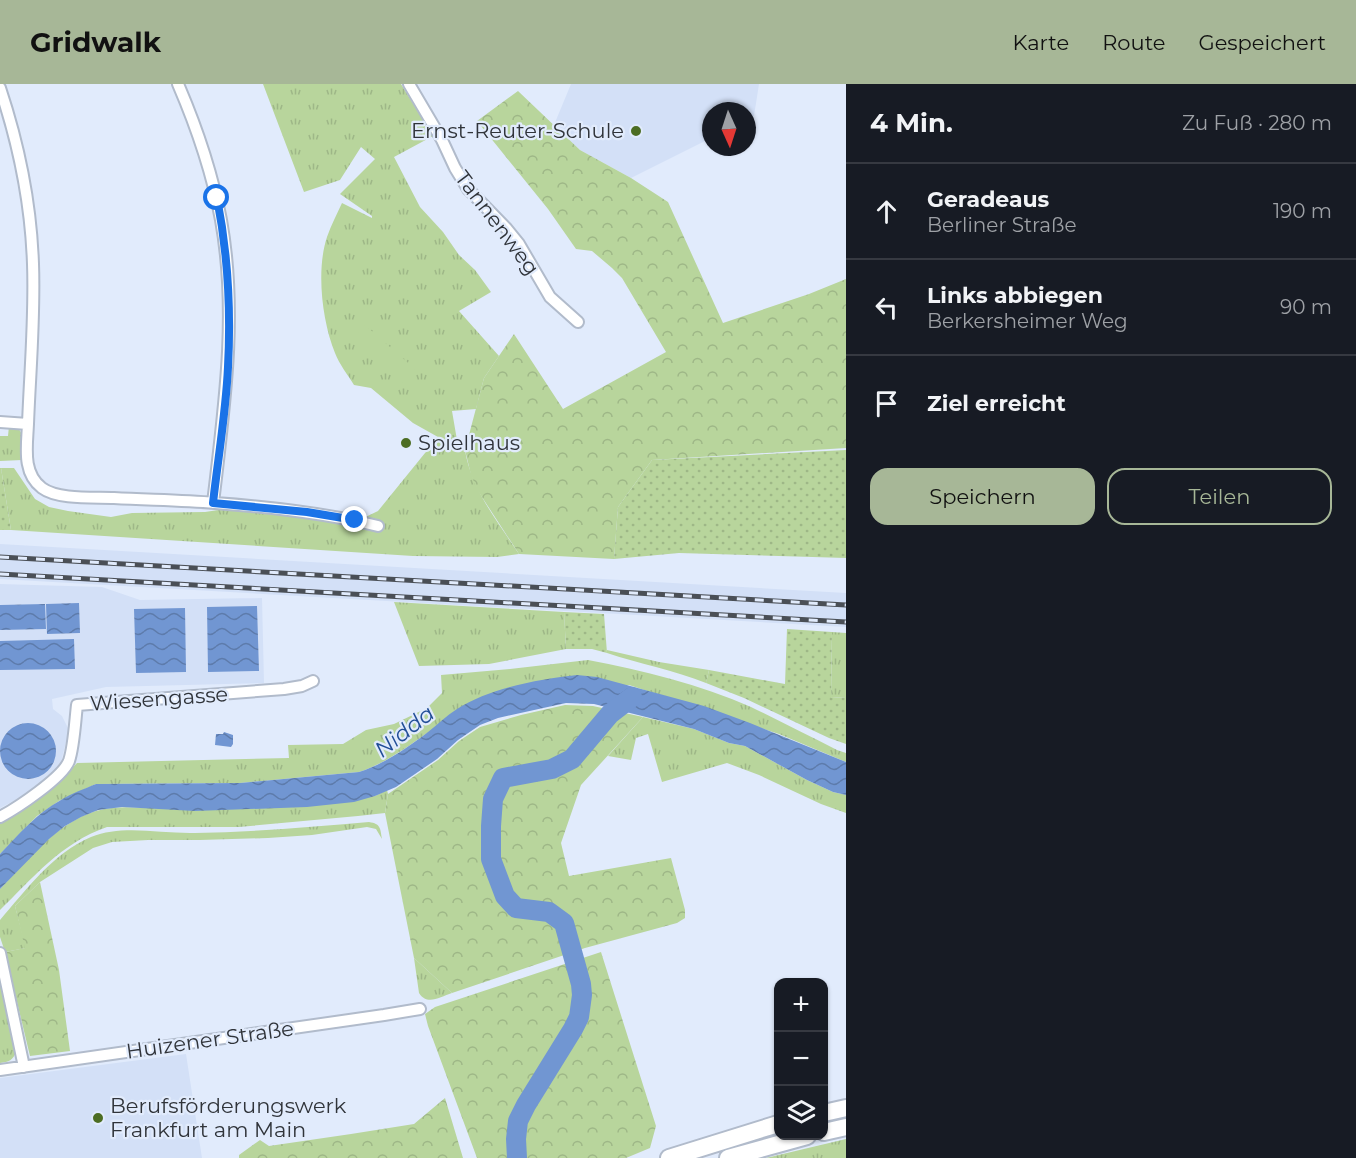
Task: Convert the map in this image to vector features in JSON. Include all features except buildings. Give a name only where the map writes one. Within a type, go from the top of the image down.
[{"type":"highway","points":[[828,1112],[846,1108]]},
{"type":"highway","points":[[669,1158],[774,1125]]},
{"type":"highway","points":[[828,1131],[846,1127]]},
{"type":"highway","points":[[728,1158],[793,1140]]},
{"type":"street","points":[[178,84],[209,167],[221,219],[228,273],[230,308],[228,367],[213,503]]},
{"type":"street","name":"Tannenweg","points":[[409,84],[468,189],[519,244],[550,297],[578,322]]},
{"type":"street","points":[[0,86],[20,161],[32,250],[33,297],[27,465],[34,480],[47,491],[76,496],[213,503],[323,514],[378,526]]},
{"type":"street","points":[[0,422],[27,424]]},
{"type":"street","name":"Wiesengasse","points":[[0,817],[51,782],[64,770],[71,752],[77,705],[284,689],[302,686],[313,681]]},
{"type":"street","points":[[0,953],[24,1067]]},
{"type":"street","name":"Huizener Straße","points":[[0,1070],[420,1009]]},
{"type":"shaded area","name":"Ernst-Reuter-Schule","points":[[571,84],[759,84],[756,103],[702,102],[702,142],[631,178],[580,150],[554,125]]},
{"type":"shaded area","points":[[0,544],[846,593],[846,627],[0,579]]},
{"type":"shaded area","points":[[0,584],[102,587],[140,600],[262,598],[264,683],[106,687],[52,699],[53,709],[62,716],[69,730],[60,766],[31,792],[0,808]]},
{"type":"shaded area","name":"Berufsförderungswerk Frankfurt am Main","points":[[186,1054],[202,1158],[0,1158],[0,1078]]},
{"type":"green space","points":[[263,84],[401,84],[433,136],[394,157],[420,207],[443,232],[459,255],[475,270],[491,292],[459,311],[499,356],[484,378],[476,409],[452,411],[458,446],[465,450],[479,492],[519,554],[497,557],[413,556],[11,530],[1,468],[14,468],[35,499],[49,507],[68,511],[111,517],[132,513],[205,512],[225,509],[353,523],[378,511],[438,437],[413,423],[371,388],[354,385],[341,365],[330,340],[321,280],[327,237],[342,203],[372,218],[340,194],[375,159],[361,147],[340,180],[304,192]]},
{"type":"green space","points":[[518,91],[580,150],[631,178],[668,202],[723,323],[846,279],[846,448],[652,460],[618,507],[614,559],[519,554],[478,491],[471,475],[465,450],[484,378],[514,334],[563,409],[666,352],[622,278],[592,251],[576,249],[548,209],[477,121]]},
{"type":"green space","points":[[365,325],[415,369],[402,383],[353,339]]},
{"type":"green space","points":[[9,426],[17,428],[22,435],[22,460],[0,461],[0,436],[8,436]]},
{"type":"green space","points":[[846,450],[846,558],[679,553],[614,559],[618,507],[652,460]]},
{"type":"green space","points":[[1,468],[11,530],[0,530]]},
{"type":"green space","points":[[394,602],[564,612],[566,649],[489,664],[419,666]]},
{"type":"green space","points":[[564,612],[604,614],[607,653],[592,649],[566,649]]},
{"type":"green space","points":[[787,629],[832,632],[831,698],[846,697],[846,744],[706,683],[709,670],[785,684]]},
{"type":"green space","points":[[832,632],[846,633],[846,697],[831,698]]},
{"type":"green space","points":[[607,650],[709,670],[706,683],[607,653]]},
{"type":"green space","points":[[588,660],[671,679],[732,699],[846,753],[846,762],[779,734],[629,685],[427,733],[386,760],[359,772],[240,783],[96,784],[59,801],[37,816],[0,854],[0,822],[51,788],[77,763],[289,758],[288,745],[343,744],[366,730],[394,724],[427,708],[442,693],[441,675]]},
{"type":"green space","points":[[565,705],[593,706],[643,717],[581,785],[561,843],[569,876],[671,858],[685,910],[685,918],[677,923],[585,948],[452,993],[414,958],[385,813],[388,794],[438,760],[459,741],[480,727]]},
{"type":"green space","points":[[643,717],[694,729],[729,743],[745,746],[807,780],[833,792],[846,795],[846,813],[727,763],[662,782],[648,734],[636,738],[631,760],[608,756]]},
{"type":"green space","points":[[387,790],[385,813],[239,827],[107,827],[76,842],[49,862],[0,910],[0,889],[32,855],[68,824],[102,809],[375,796]]},
{"type":"green space","points":[[369,822],[379,827],[382,839],[376,829],[367,827],[312,835],[268,838],[112,842],[93,848],[40,882],[15,906],[26,948],[5,952],[0,937],[0,920],[52,862],[64,852],[91,837],[129,830],[217,832]]},
{"type":"green space","points":[[40,882],[59,970],[70,1051],[30,1056],[5,952],[25,948],[15,906]]},
{"type":"green space","points":[[601,952],[656,1126],[650,1148],[626,1158],[477,1158],[425,1014],[435,1007]]},
{"type":"green space","points":[[414,958],[452,993],[430,1000],[422,997],[419,993]]},
{"type":"green space","points":[[0,974],[16,1052],[10,1060],[0,1063]]},
{"type":"green space","points":[[445,1098],[463,1158],[239,1158],[239,1155],[260,1140],[269,1146],[414,1124]]},
{"type":"green space","points":[[846,1139],[846,1158],[766,1158]]},
{"type":"water","points":[[79,603],[80,633],[47,634],[46,604]]},
{"type":"water","points":[[45,604],[46,629],[0,630],[0,605]]},
{"type":"water","points":[[257,606],[259,671],[208,672],[207,607]]},
{"type":"water","points":[[185,608],[186,672],[136,673],[134,609]]},
{"type":"water","points":[[74,639],[75,669],[0,670],[0,641]]},
{"type":"water","points":[[577,675],[597,677],[704,706],[846,762],[846,795],[833,792],[807,780],[745,746],[729,743],[694,729],[594,704],[566,703],[498,718],[480,725],[458,740],[437,759],[396,787],[354,802],[307,807],[195,811],[122,807],[98,810],[65,826],[49,839],[0,889],[0,854],[29,824],[52,805],[96,784],[240,783],[359,772],[395,755],[453,712],[484,695],[547,679]]},
{"type":"water","points":[[22,723],[34,723],[48,731],[56,745],[54,762],[48,771],[34,779],[22,779],[5,767],[0,757],[0,745],[12,728]]},
{"type":"water","points":[[224,732],[233,735],[231,747],[215,745],[216,734]]},
{"type":"waterway","points":[[517,1158],[518,1121],[573,1029],[579,1017],[582,995],[564,923],[549,912],[516,908],[505,896],[491,859],[493,799],[503,778],[552,769],[572,759],[610,714],[632,697]]},
{"type":"railway","points":[[0,557],[846,605]]},
{"type":"railway","points":[[0,574],[846,622]]},
{"type":"place","name":"Ernst-Reuter-Schule","points":[[636,131]]},
{"type":"place","name":"Spielhaus","points":[[406,443]]},
{"type":"place","name":"Berufsförderungswerk Frankfurt am Main","points":[[98,1118]]},
{"type":"route","points":[[217,198],[226,256],[230,329],[227,385],[213,503],[307,512],[355,520]]},
{"type":"water label","name":"Nidda","points":[[404,731]]}]
